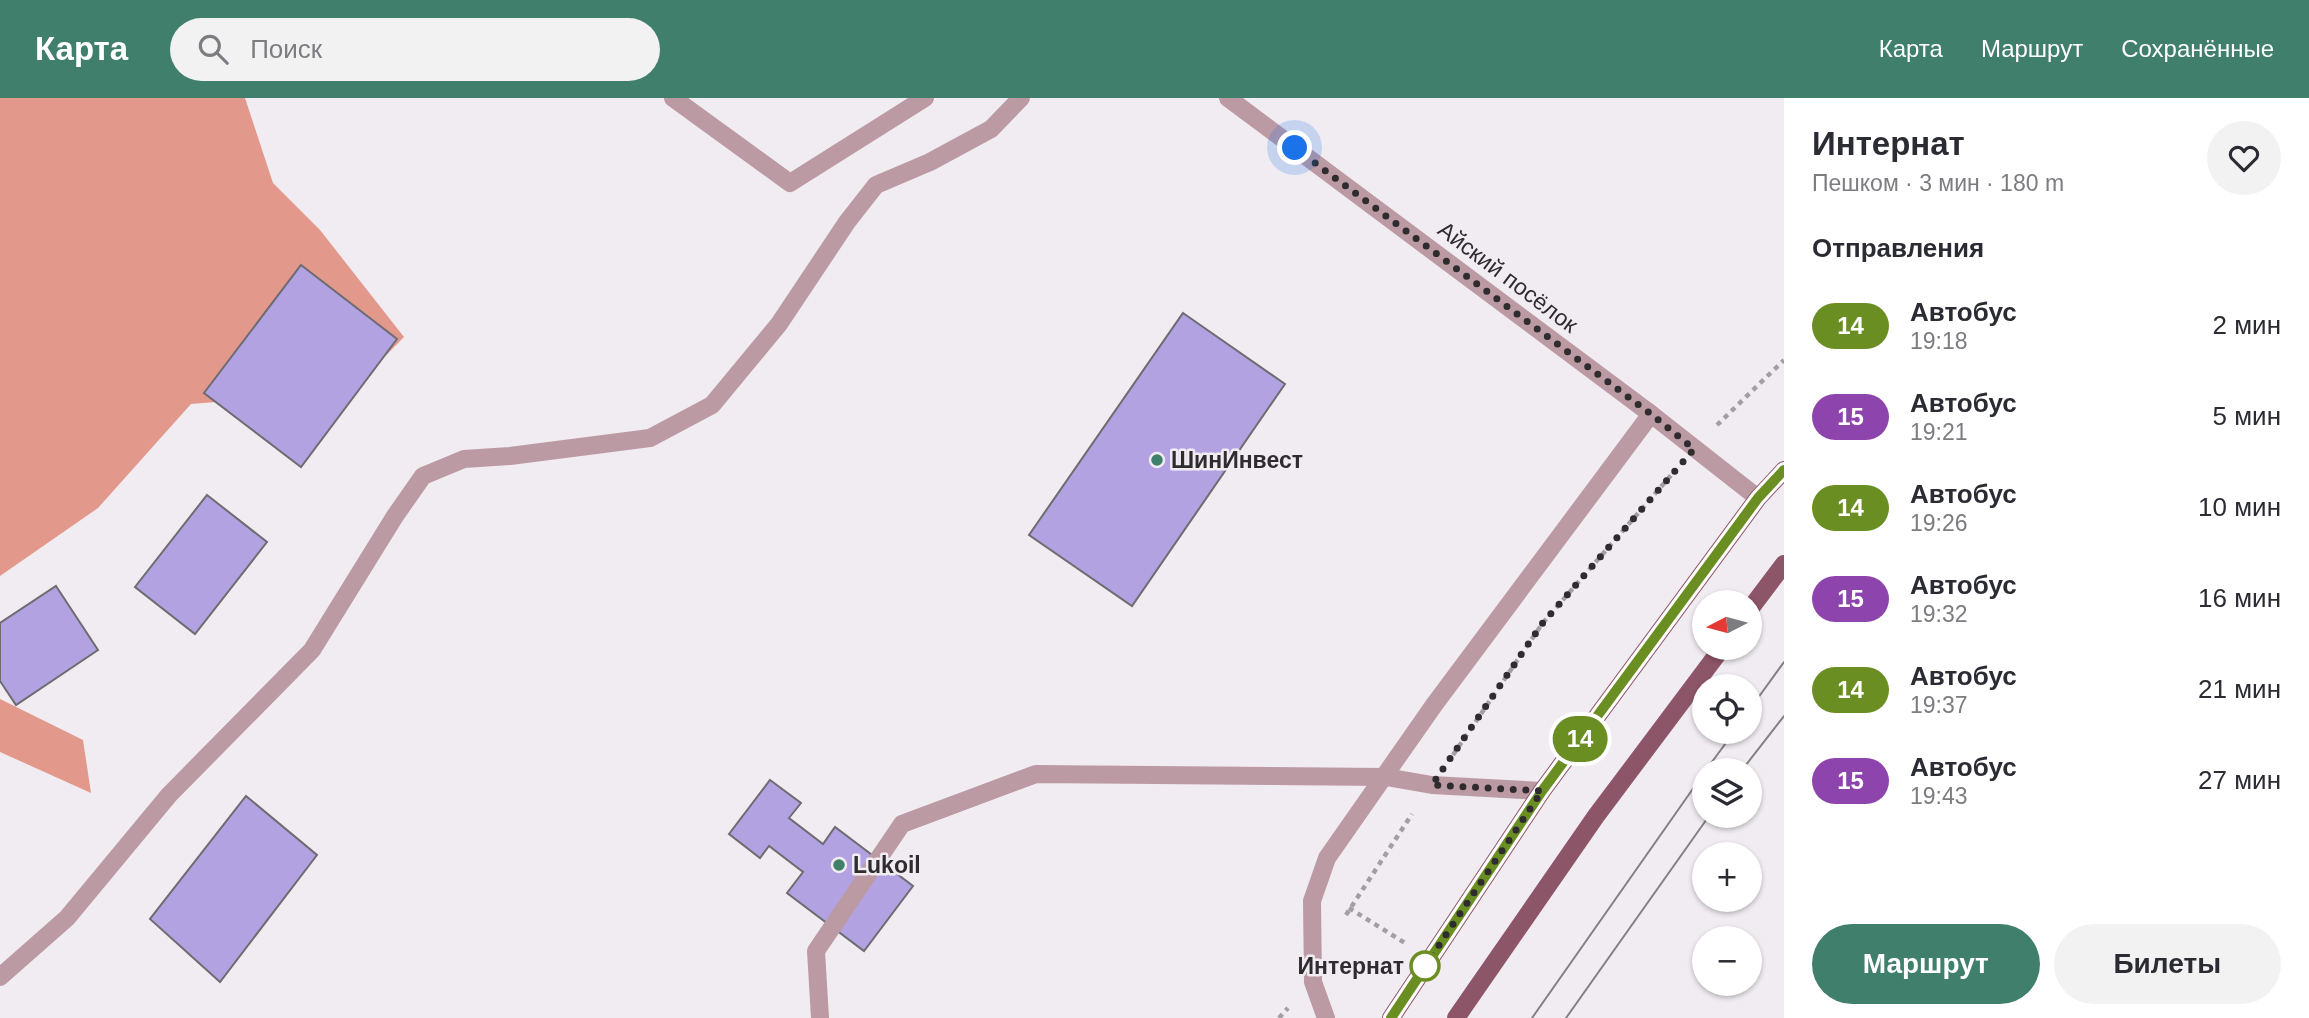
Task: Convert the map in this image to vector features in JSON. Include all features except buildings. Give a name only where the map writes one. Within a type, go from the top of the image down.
[{"type":"main road","points":[[1391,1018],[1542,791],[1758,498],[1784,470]]},
{"type":"main road","points":[[1762,594],[1784,564]]},
{"type":"main road","points":[[1456,1018],[1596,817],[1713,660]]},
{"type":"street","points":[[673,98],[790,183],[925,98]]},
{"type":"street","points":[[0,977],[67,918],[169,795],[312,650],[423,476],[464,458],[510,456],[650,438],[712,405],[779,324],[847,222],[876,185],[930,162],[990,129],[1021,98]]},
{"type":"street","name":"Айский посёлок","points":[[1228,98],[1651,414],[1758,498]]},
{"type":"street","points":[[1326,1017],[1312,982],[1312,901],[1327,858],[1434,705],[1651,414]]},
{"type":"street","points":[[820,1018],[816,951],[901,824],[1036,774],[1386,777],[1432,785],[1542,791]]},
{"type":"path","points":[[1343,920],[1542,624],[1694,449],[1784,359]]},
{"type":"path","points":[[1279,1018],[1314,978]]},
{"type":"shaded area","points":[[0,98],[245,98],[273,183],[320,230],[404,337],[351,391],[191,404],[98,508],[0,576]]},
{"type":"shaded area","points":[[0,699],[83,740],[91,793],[0,752]]},
{"type":"tram line","points":[[1762,692],[1784,662]]},
{"type":"tram line","points":[[1751,758],[1784,716]]},
{"type":"tram line","points":[[1715,758],[1725,744]]},
{"type":"tram line","points":[[1532,1018],[1692,790]]},
{"type":"tram line","points":[[1566,1018],[1701,828]]},
{"type":"bus line","name":"14","points":[[1391,1018],[1542,791],[1758,498],[1784,470]]},
{"type":"place","name":"ШинИнвест","points":[[1157,460]]},
{"type":"place","name":"Lukoil","points":[[839,865]]},
{"type":"place","name":"Интернат","points":[[1425,966]]},
{"type":"route","points":[[1295,148],[1694,449],[1542,624],[1432,785],[1542,791],[1425,966]]}]
